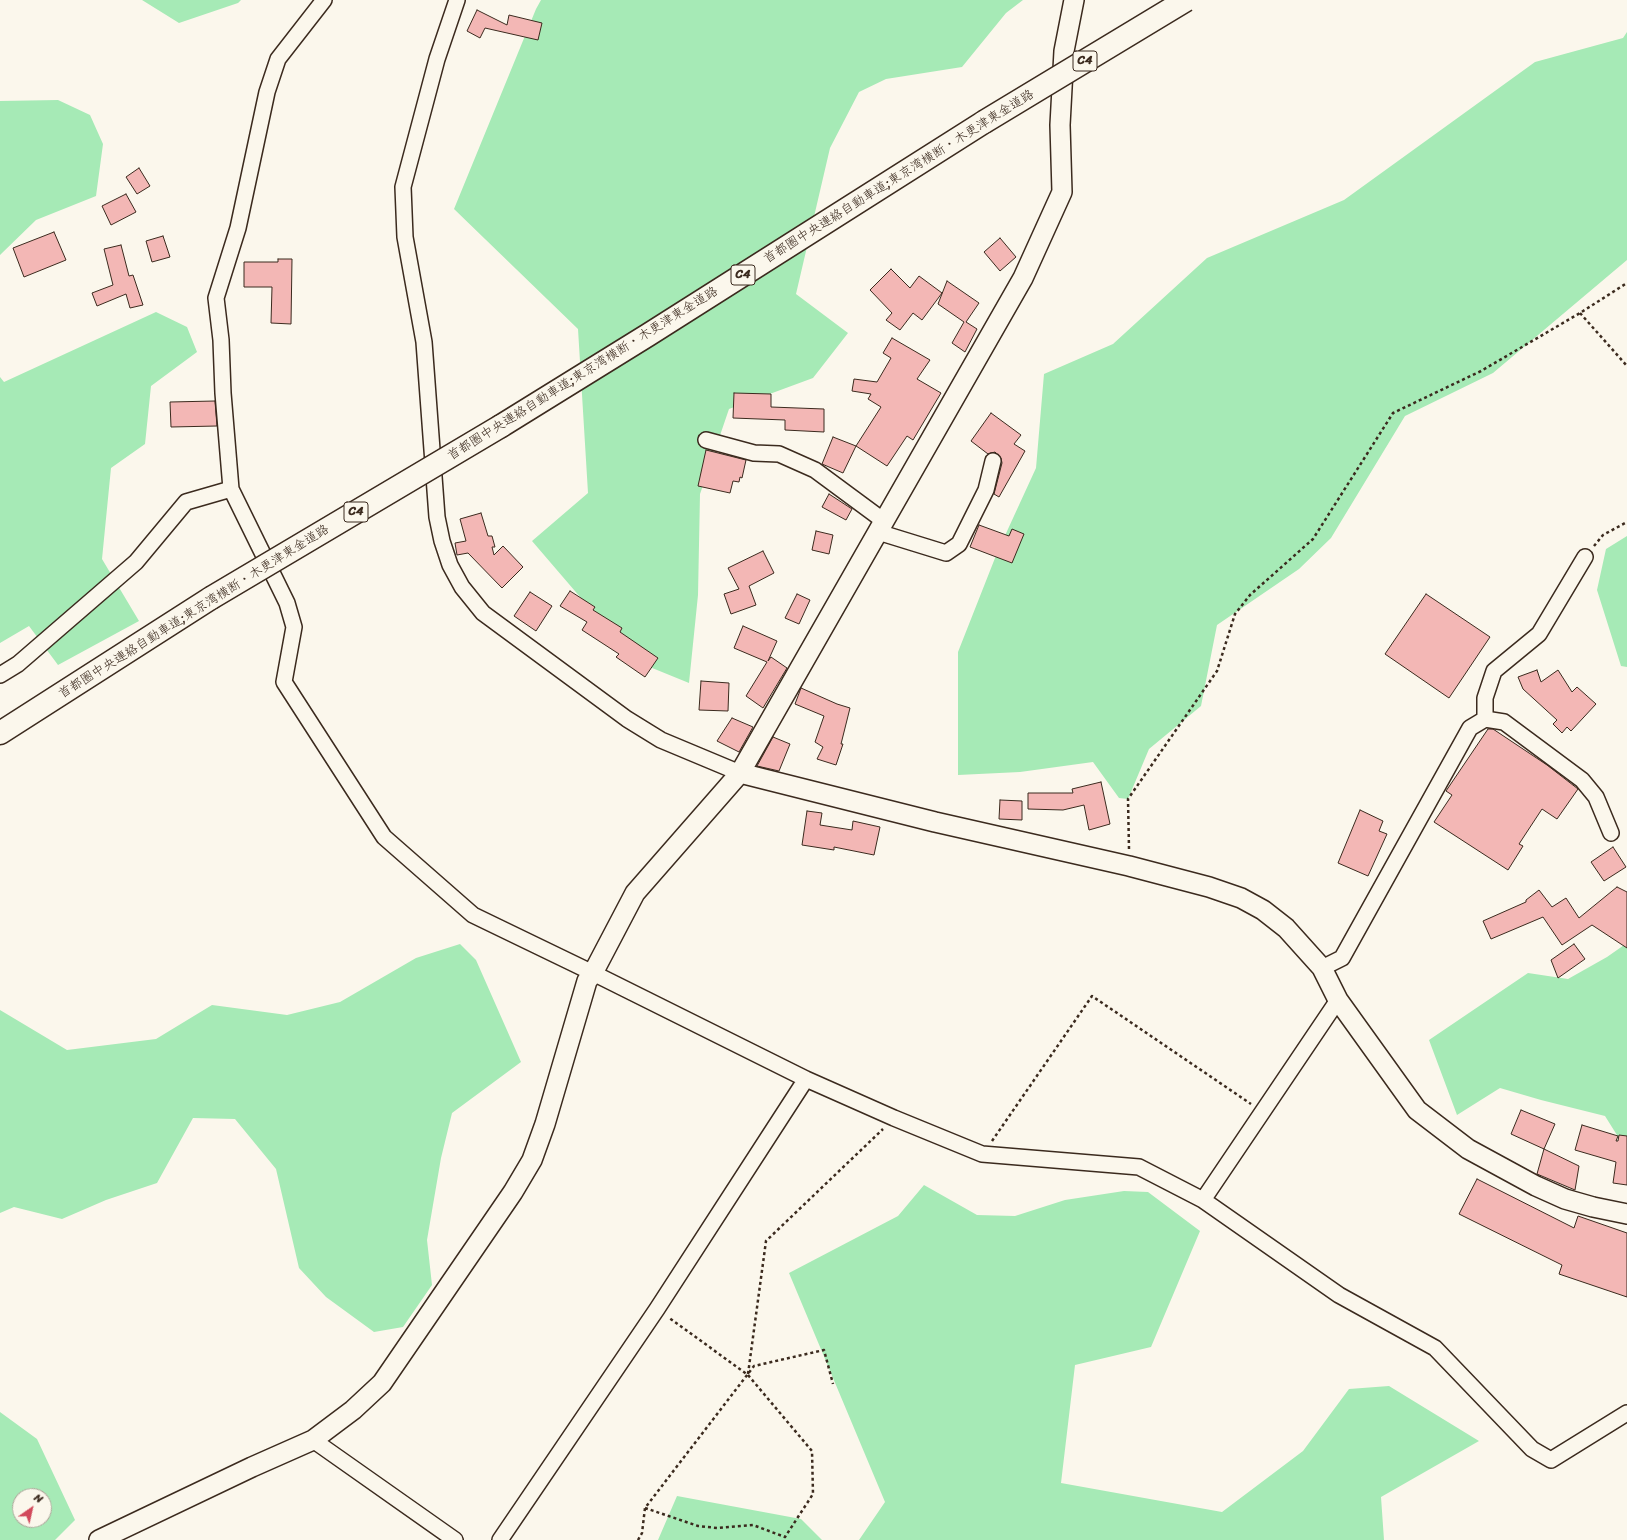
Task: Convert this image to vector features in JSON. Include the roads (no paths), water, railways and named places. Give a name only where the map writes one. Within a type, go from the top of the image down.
[{"type":"highway","name":"首都圏中央連絡自動車道;東京湾横断・木更津東金道路","points":[[0,734],[211,598],[501,426],[655,331],[984,122],[1186,0]]},
{"type":"street","points":[[324,0],[278,59],[267,92],[238,228],[216,298],[221,340],[223,393],[231,488],[287,603],[294,627],[284,682],[384,837],[472,915],[593,973],[806,1079],[894,1118],[982,1154],[1139,1167],[1203,1200],[1339,1294],[1435,1348],[1532,1449],[1551,1460],[1627,1412]]},
{"type":"street","points":[[457,0],[437,59],[403,187],[405,237],[424,342],[437,517],[442,541],[450,565],[462,587],[483,613],[627,719],[661,740],[740,773],[935,822],[1129,866],[1209,887],[1241,898],[1263,910],[1286,928],[1322,968],[1338,1000],[1417,1110],[1468,1149],[1536,1186],[1565,1199],[1627,1214]]},
{"type":"street","points":[[99,1540],[252,1467],[314,1440],[353,1410],[382,1383],[513,1192],[532,1160],[545,1124],[586,981],[593,973],[636,893],[740,773],[1023,278],[1062,192],[1060,124],[1064,51],[1074,0]]},
{"type":"street","points":[[706,440],[754,453],[779,454],[815,470],[881,527],[946,553],[959,544],[986,490],[993,461]]},
{"type":"street","points":[[0,675],[18,664],[136,562],[186,502],[231,488]]},
{"type":"street","points":[[1484,719],[1485,698],[1494,671],[1539,634],[1585,557]]},
{"type":"street","points":[[1322,968],[1342,958],[1470,728],[1484,719],[1504,722],[1582,780],[1596,797],[1611,833]]},
{"type":"street","points":[[1203,1200],[1338,1000]]},
{"type":"street","points":[[500,1540],[657,1309],[806,1079]]},
{"type":"street","points":[[314,1440],[455,1540]]}]
